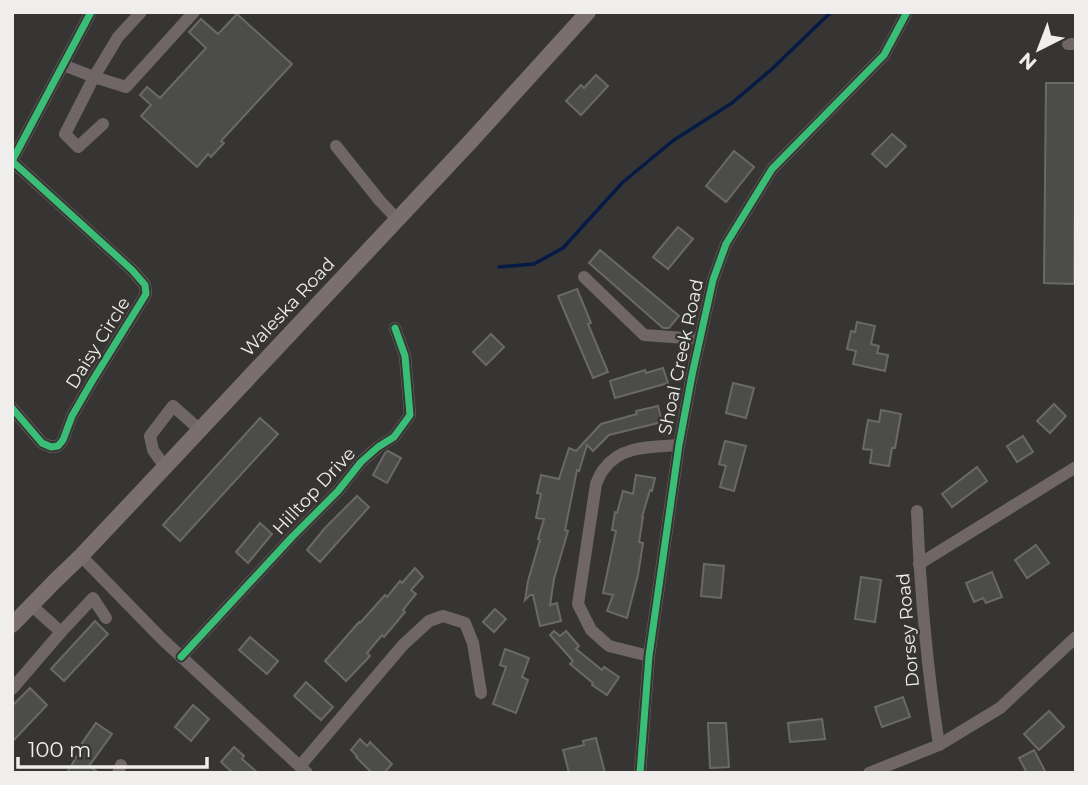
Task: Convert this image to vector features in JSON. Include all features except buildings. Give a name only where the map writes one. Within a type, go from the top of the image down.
[{"type":"main road","name":"Waleska Road","points":[[12,625],[200,430],[588,12]]},
{"type":"street","points":[[12,161],[91,12]]},
{"type":"street","points":[[103,124],[78,147],[65,134],[118,37],[141,12]]},
{"type":"street","points":[[63,65],[126,88],[194,12]]},
{"type":"street","name":"Shoal Creek Road","points":[[640,773],[649,656],[679,445],[713,280],[726,244],[772,169],[884,55],[907,12]]},
{"type":"street","points":[[336,146],[397,219]]},
{"type":"street","name":"Daisy Circle","points":[[12,161],[132,270],[145,285],[146,294],[91,383],[58,446],[51,447],[42,443],[12,408]]},
{"type":"street","points":[[584,277],[644,335],[699,340]]},
{"type":"street","name":"Hilltop Drive","points":[[181,657],[338,491],[361,462],[394,437],[410,415],[405,356],[395,327]]},
{"type":"street","points":[[165,467],[153,450],[150,436],[173,406],[200,430]]},
{"type":"street","points":[[649,656],[609,646],[591,630],[578,604],[596,484],[604,468],[631,450],[679,445]]},
{"type":"street","points":[[919,565],[1076,467]]},
{"type":"street","name":"Dorsey Road","points":[[917,511],[919,565],[932,702],[939,746]]},
{"type":"street","points":[[81,556],[181,657],[304,770],[403,645],[429,621],[443,616],[465,623],[473,643],[481,693]]},
{"type":"street","points":[[13,688],[93,598],[106,618]]},
{"type":"street","points":[[31,605],[61,632]]},
{"type":"street","points":[[869,773],[939,746],[1000,708],[1076,637]]},
{"type":"waterway","points":[[499,267],[534,264],[563,248],[623,182],[674,140],[732,103],[831,12]]},
{"type":"cycle path","points":[[12,408],[42,443],[51,447],[58,446],[91,383],[146,294],[145,285],[132,270],[12,161],[91,12]]},
{"type":"cycle path","points":[[640,773],[649,656],[679,445],[713,280],[726,244],[772,169],[884,55],[907,12]]},
{"type":"cycle path","points":[[181,657],[338,491],[361,462],[394,437],[410,415],[405,356],[395,328]]}]
